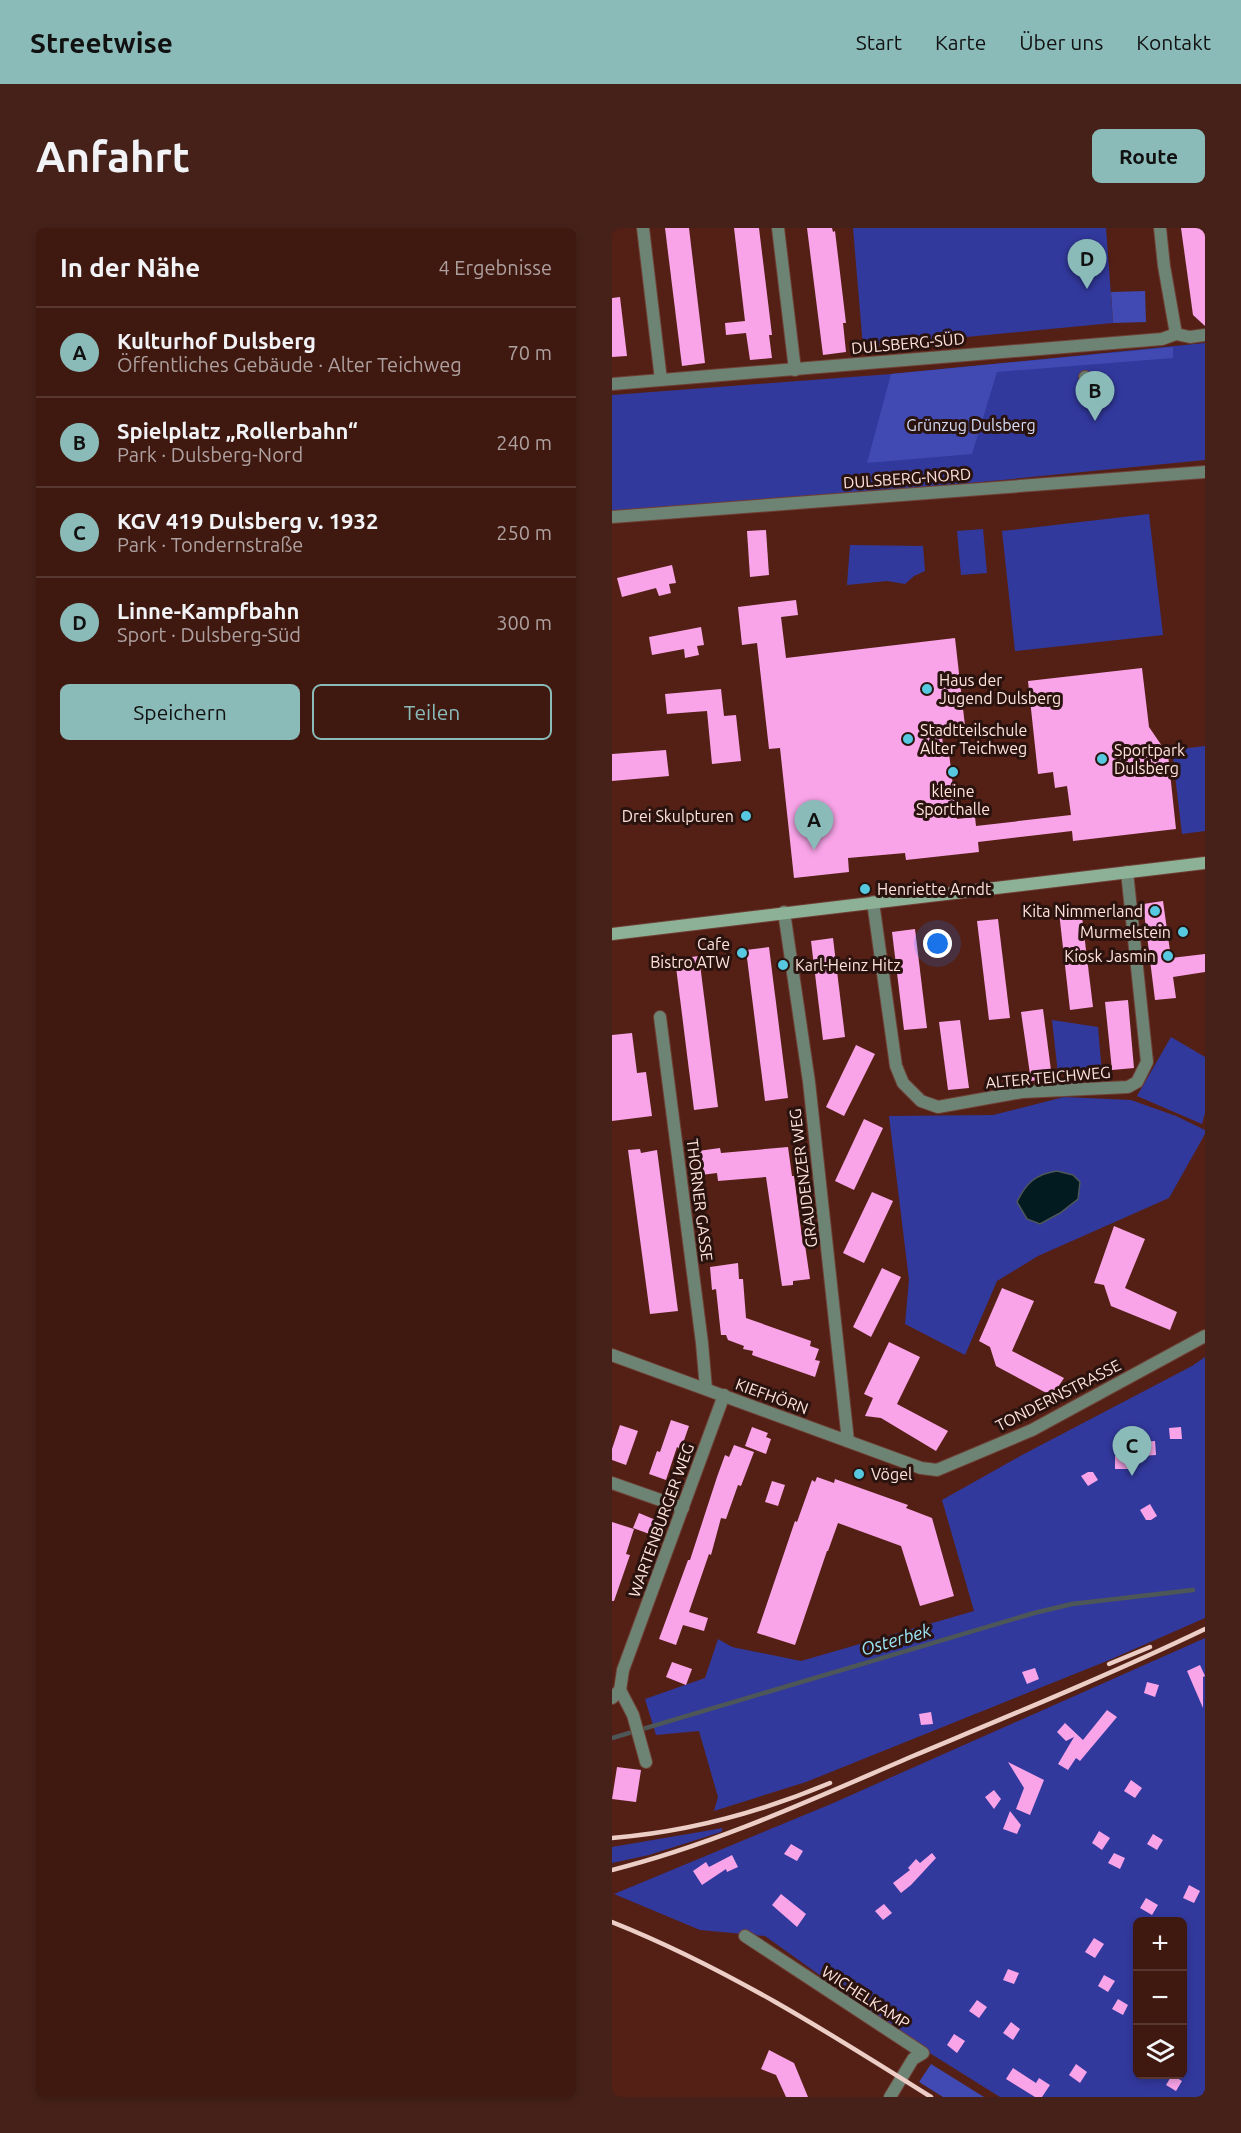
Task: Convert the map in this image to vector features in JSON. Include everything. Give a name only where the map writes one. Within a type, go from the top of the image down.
[{"type":"street","points":[[644,228],[661,380]]},
{"type":"street","points":[[778,228],[795,370]]},
{"type":"street","points":[[1160,228],[1176,334]]},
{"type":"street","name":"DULSBERG-SÜD","points":[[612,384],[1162,339],[1176,334],[1190,337],[1205,335]]},
{"type":"street","points":[[1085,377],[1100,399]]},
{"type":"street","name":"DULSBERG-NORD","points":[[612,517],[1205,472]]},
{"type":"street","points":[[612,934],[1205,863]]},
{"type":"street","name":"ALTER TEICHWEG","points":[[873,902],[896,1066],[903,1083],[921,1101],[938,1107],[1022,1092],[1128,1087],[1137,1082],[1147,1062],[1127,872]]},
{"type":"street","name":"GRAUDENZER WEG","points":[[784,912],[809,1082],[848,1441]]},
{"type":"street","name":"THORNER GASSE","points":[[660,1017],[700,1332],[705,1389]]},
{"type":"street","name":"TONDERNSTRASSE","points":[[921,1468],[937,1470],[1021,1435],[1205,1336]]},
{"type":"street","name":"KIEFHÖRN","points":[[612,1355],[921,1468]]},
{"type":"street","name":"WARTENBURGER WEG","points":[[646,1762],[636,1726],[616,1694],[618,1669],[683,1508],[724,1395]]},
{"type":"street","points":[[612,1483],[683,1508]]},
{"type":"street","name":"WICHELKAMP","points":[[745,1936],[923,2053],[913,2059],[890,2097]]},
{"type":"green space","points":[[853,228],[1106,228],[1113,323],[863,347]]},
{"type":"green space","points":[[1145,291],[1146,322],[1113,323],[1111,292]]},
{"type":"green space","name":"Grünzug Dulsberg","points":[[1205,343],[1205,460],[971,483],[612,511],[612,395],[891,374]]},
{"type":"green space","points":[[1173,347],[1173,358],[997,372],[972,454],[867,463],[891,374]]},
{"type":"green space","points":[[1149,514],[1163,635],[1015,651],[1002,531]]},
{"type":"green space","points":[[983,529],[987,573],[961,575],[957,531]]},
{"type":"green space","points":[[850,545],[923,546],[925,571],[914,576],[905,584],[887,581],[847,585]]},
{"type":"green space","points":[[1205,746],[1205,831],[1182,834],[1172,750]]},
{"type":"green space","points":[[1052,1020],[1098,1027],[1102,1074],[1058,1074]]},
{"type":"green space","points":[[1171,1037],[1205,1057],[1205,1113],[1202,1124],[1137,1096]]},
{"type":"green space","points":[[1064,1097],[1131,1100],[1176,1116],[1205,1130],[1205,1134],[1169,1198],[1038,1256],[997,1281],[965,1355],[905,1324],[909,1280],[889,1116],[993,1115]]},
{"type":"green space","points":[[1205,1357],[1205,1618],[1107,1661],[806,1782],[714,1811],[718,1797],[699,1731],[656,1735],[645,1699],[705,1678],[718,1639],[732,1647],[801,1661],[974,1611],[942,1500]]},
{"type":"green space","points":[[1205,1638],[1205,2097],[1000,2097],[920,2047],[765,1936],[700,1930],[614,1894],[831,1804]]},
{"type":"green space","points":[[723,1828],[721,1832],[649,1855],[612,1863],[612,1847]]},
{"type":"green space","points":[[931,2064],[984,2097],[943,2097],[919,2082]]},
{"type":"water","points":[[1057,1171],[1073,1175],[1080,1182],[1078,1199],[1060,1213],[1040,1224],[1027,1219],[1017,1202],[1020,1195],[1037,1177]]},
{"type":"building","points":[[665,228],[689,228],[705,363],[682,366]]},
{"type":"building","points":[[734,228],[759,228],[772,335],[769,335],[772,358],[750,360],[746,333],[726,335],[725,323],[745,321]]},
{"type":"building","points":[[807,228],[832,228],[833,232],[835,231],[846,323],[843,323],[846,352],[823,355]]},
{"type":"building","points":[[1181,228],[1205,228],[1205,326],[1193,315]]},
{"type":"building","points":[[620,297],[627,356],[612,357],[612,298]]},
{"type":"building","points":[[766,530],[769,575],[750,577],[747,531]]},
{"type":"building","points":[[672,565],[676,583],[669,584],[671,593],[659,596],[656,588],[622,597],[617,578]]},
{"type":"building","points":[[796,600],[798,615],[781,617],[786,658],[955,638],[965,726],[941,729],[944,753],[949,753],[957,819],[975,817],[976,826],[1071,815],[1067,786],[1055,788],[1053,772],[1038,774],[1028,681],[1142,668],[1149,727],[1162,746],[1167,745],[1176,829],[1073,841],[1072,831],[978,842],[979,852],[906,860],[905,853],[848,858],[849,872],[794,878],[780,748],[769,749],[757,643],[742,645],[738,607]]},
{"type":"building","points":[[701,627],[704,645],[697,646],[699,655],[685,658],[684,649],[652,655],[649,637]]},
{"type":"building","points":[[721,689],[724,716],[736,715],[741,761],[712,764],[707,711],[667,714],[665,694]]},
{"type":"building","points":[[666,750],[669,776],[612,781],[612,754]]},
{"type":"building","points":[[1163,901],[1171,958],[1205,954],[1205,972],[1173,977],[1176,998],[1155,1000],[1143,904]]},
{"type":"building","points":[[1081,909],[1093,1007],[1070,1010],[1059,912]]},
{"type":"building","points":[[998,919],[1010,1018],[989,1020],[977,921]]},
{"type":"building","points":[[915,929],[927,1028],[904,1030],[892,932]]},
{"type":"building","points":[[833,938],[845,1037],[823,1040],[811,941]]},
{"type":"building","points":[[769,947],[788,1098],[765,1101],[746,950]]},
{"type":"building","points":[[699,956],[718,1107],[694,1110],[675,959]]},
{"type":"building","points":[[1128,1000],[1134,1068],[1112,1070],[1105,1002]]},
{"type":"building","points":[[1043,1009],[1052,1078],[1031,1081],[1021,1012]]},
{"type":"building","points":[[960,1020],[969,1088],[948,1090],[939,1022]]},
{"type":"building","points":[[632,1033],[637,1073],[646,1072],[652,1116],[612,1121],[612,1035]]},
{"type":"building","points":[[856,1045],[875,1054],[844,1116],[826,1107]]},
{"type":"building","points":[[864,1119],[883,1128],[854,1190],[835,1181]]},
{"type":"building","points":[[788,1147],[810,1279],[793,1281],[793,1285],[782,1286],[766,1177],[718,1181],[717,1173],[701,1175],[698,1151],[720,1148],[721,1153]]},
{"type":"building","points":[[640,1149],[641,1153],[657,1150],[678,1311],[650,1314],[628,1150]]},
{"type":"building","points":[[872,1192],[893,1201],[864,1263],[843,1253]]},
{"type":"building","points":[[1114,1226],[1145,1239],[1125,1288],[1177,1312],[1170,1330],[1111,1306],[1104,1285],[1094,1283]]},
{"type":"building","points":[[738,1263],[739,1279],[743,1279],[746,1318],[811,1341],[810,1346],[819,1349],[815,1360],[820,1361],[815,1377],[752,1355],[753,1351],[743,1349],[744,1346],[728,1340],[726,1335],[721,1335],[716,1289],[712,1290],[710,1267]]},
{"type":"building","points":[[882,1268],[901,1277],[871,1337],[853,1327]]},
{"type":"building","points":[[1002,1288],[1034,1301],[1012,1351],[1064,1378],[1052,1396],[996,1366],[990,1347],[979,1341]]},
{"type":"building","points":[[889,1342],[920,1357],[897,1404],[948,1431],[936,1451],[881,1418],[865,1416],[873,1398],[864,1394]]},
{"type":"building","points":[[671,1420],[689,1426],[681,1449],[677,1447],[666,1480],[649,1474],[657,1451],[660,1452]]},
{"type":"building","points":[[620,1425],[638,1431],[626,1465],[612,1460],[612,1449]]},
{"type":"building","points":[[752,1427],[768,1433],[766,1437],[771,1439],[766,1454],[745,1446]]},
{"type":"building","points":[[1181,1427],[1182,1439],[1170,1439],[1169,1428]]},
{"type":"building","points":[[1155,1441],[1156,1455],[1142,1456],[1142,1442]]},
{"type":"building","points":[[734,1445],[754,1452],[741,1486],[738,1485],[726,1519],[721,1518],[711,1555],[709,1554],[689,1612],[708,1618],[704,1631],[683,1625],[676,1645],[659,1639],[688,1560],[690,1560],[725,1455],[729,1457]]},
{"type":"building","points":[[1115,1456],[1128,1456],[1128,1469],[1115,1469]]},
{"type":"building","points":[[1093,1472],[1098,1480],[1088,1486],[1081,1476]]},
{"type":"building","points":[[817,1477],[834,1483],[835,1479],[908,1505],[906,1508],[932,1518],[954,1596],[920,1606],[901,1546],[838,1523],[795,1645],[757,1633],[795,1521],[797,1522],[812,1480],[815,1482]]},
{"type":"building","points":[[772,1481],[785,1485],[778,1506],[765,1502]]},
{"type":"building","points":[[1150,1504],[1157,1516],[1146,1520],[1140,1510]]},
{"type":"building","points":[[639,1513],[658,1521],[652,1535],[633,1528]]},
{"type":"building","points":[[612,1522],[634,1529],[626,1554],[630,1555],[614,1601],[612,1601]]},
{"type":"building","points":[[672,1662],[692,1669],[686,1685],[666,1677]]},
{"type":"building","points":[[1200,1665],[1205,1676],[1203,1677],[1203,1708],[1187,1671]]},
{"type":"building","points":[[1035,1668],[1039,1679],[1027,1684],[1022,1672]]},
{"type":"building","points":[[1147,1682],[1159,1685],[1155,1697],[1144,1693]]},
{"type":"building","points":[[1107,1710],[1117,1717],[1080,1761],[1076,1758],[1068,1770],[1058,1764],[1074,1737],[1066,1741],[1057,1732],[1065,1723],[1083,1740]]},
{"type":"building","points":[[931,1712],[933,1724],[921,1725],[919,1714]]},
{"type":"building","points":[[1008,1762],[1044,1780],[1030,1815],[1016,1809],[1024,1788]]},
{"type":"building","points":[[617,1767],[641,1770],[636,1802],[612,1799]]},
{"type":"building","points":[[1131,1780],[1142,1788],[1135,1798],[1124,1791]]},
{"type":"building","points":[[994,1790],[1001,1799],[994,1809],[985,1797]]},
{"type":"building","points":[[1010,1811],[1021,1825],[1017,1834],[1003,1829]]},
{"type":"building","points":[[1099,1831],[1110,1838],[1102,1850],[1092,1843]]},
{"type":"building","points":[[1153,1834],[1163,1840],[1157,1850],[1147,1844]]},
{"type":"building","points":[[791,1844],[803,1851],[797,1861],[784,1854]]},
{"type":"building","points":[[932,1853],[936,1858],[901,1893],[893,1883],[910,1870],[908,1868],[916,1859],[920,1863]]},
{"type":"building","points":[[1114,1853],[1125,1858],[1120,1869],[1108,1863]]},
{"type":"building","points":[[732,1855],[738,1867],[727,1872],[726,1869],[702,1885],[693,1871],[706,1862],[709,1867]]},
{"type":"building","points":[[1189,1885],[1200,1891],[1194,1903],[1183,1898]]},
{"type":"building","points":[[781,1894],[806,1914],[797,1927],[772,1905]]},
{"type":"building","points":[[1146,1898],[1158,1905],[1152,1915],[1140,1908]]},
{"type":"building","points":[[884,1904],[892,1913],[883,1920],[875,1911]]},
{"type":"building","points":[[1094,1938],[1104,1944],[1095,1958],[1085,1952]]},
{"type":"building","points":[[1008,1969],[1019,1973],[1014,1984],[1003,1980]]},
{"type":"building","points":[[1104,1975],[1115,1981],[1108,1992],[1098,1986]]},
{"type":"building","points":[[1118,1999],[1128,2005],[1123,2015],[1112,2009]]},
{"type":"building","points":[[977,2000],[987,2007],[979,2018],[969,2011]]},
{"type":"building","points":[[1011,2022],[1020,2029],[1013,2040],[1003,2033]]},
{"type":"building","points":[[954,2034],[965,2041],[957,2053],[947,2045]]},
{"type":"building","points":[[769,2050],[794,2063],[808,2097],[786,2097],[776,2075],[761,2069]]},
{"type":"building","points":[[1076,2064],[1087,2072],[1080,2083],[1069,2075]]},
{"type":"building","points":[[1013,2068],[1036,2083],[1039,2078],[1050,2085],[1042,2097],[1035,2097],[1006,2079]]},
{"type":"building","points":[[1170,2079],[1182,2081],[1176,2091],[1166,2085]]},
{"type":"waterway","name":"Osterbek","points":[[612,1738],[1034,1613],[1072,1604],[1193,1590]]},
{"type":"railway","points":[[612,1870],[689,1847],[765,1819],[1060,1694],[1205,1629]]},
{"type":"railway","points":[[1109,1664],[1150,1647]]},
{"type":"railway","points":[[612,1838],[696,1826],[750,1812],[830,1783]]},
{"type":"railway","points":[[612,1922],[695,1959],[735,1980],[815,2025],[931,2097]]},
{"type":"place","name":"Linne-Kampfbahn","points":[[1087,289]]},
{"type":"place","name":"Spielplatz „Rollerbahn“","points":[[1095,421]]},
{"type":"place","name":"Haus der Jugend Dulsberg","points":[[927,689]]},
{"type":"place","name":"Stadtteilschule Alter Teichweg","points":[[908,739]]},
{"type":"place","name":"Sportpark Dulsberg","points":[[1102,759]]},
{"type":"place","name":"kleine Sporthalle","points":[[953,772]]},
{"type":"place","name":"Drei Skulpturen","points":[[746,816]]},
{"type":"place","name":"Kulturhof Dulsberg","points":[[814,850]]},
{"type":"place","name":"Henriette Arndt","points":[[865,889]]},
{"type":"place","name":"Kita Nimmerland","points":[[1155,911]]},
{"type":"place","name":"Murmelstein","points":[[1183,932]]},
{"type":"place","name":"Cafe Bistro ATW","points":[[742,953]]},
{"type":"place","name":"Kiosk Jasmin","points":[[1168,956]]},
{"type":"place","name":"Karl-Heinz Hitz","points":[[783,965]]},
{"type":"place","name":"Vögel","points":[[859,1474]]},
{"type":"place","name":"KGV 419 Dulsberg v. 1932","points":[[1132,1476]]}]
